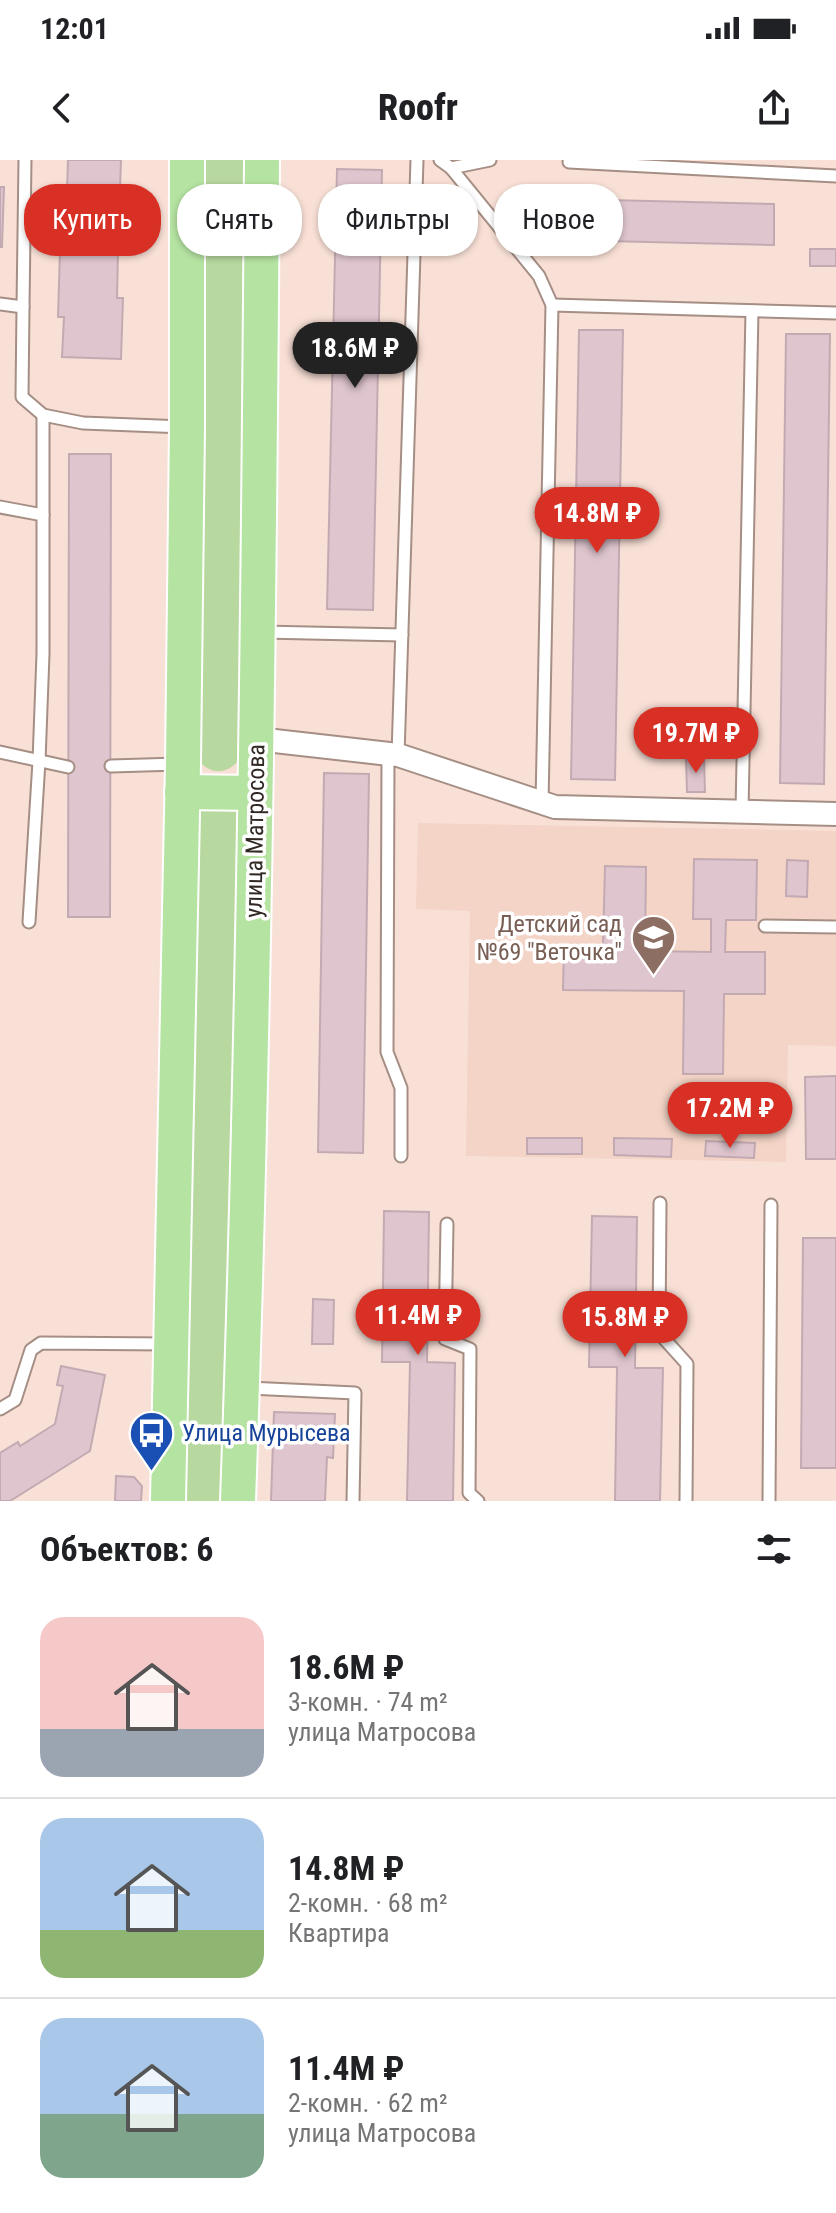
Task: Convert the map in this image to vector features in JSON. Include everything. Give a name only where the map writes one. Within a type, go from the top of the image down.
[{"type":"main road","points":[[168,1501],[187,427],[187,160]]},
{"type":"main road","name":"улица Матросова","points":[[238,1501],[248,1218],[257,739],[262,160]]},
{"type":"main road","points":[[182,778],[255,793]]},
{"type":"street","points":[[257,739],[393,754],[555,807],[836,814]]},
{"type":"lane","points":[[25,160],[22,397],[43,415],[83,423],[187,427]]},
{"type":"lane","points":[[401,1156],[401,1088],[387,1052],[393,754],[402,635],[417,160]]},
{"type":"lane","points":[[440,160],[451,168],[539,276],[552,305],[542,803]]},
{"type":"lane","points":[[451,168],[490,160]]},
{"type":"lane","points":[[569,162],[836,176]]},
{"type":"lane","points":[[0,304],[23,307]]},
{"type":"lane","points":[[552,305],[836,313]]},
{"type":"lane","points":[[742,811],[752,311]]},
{"type":"lane","points":[[29,922],[43,654],[43,415]]},
{"type":"lane","points":[[0,507],[43,515]]},
{"type":"lane","points":[[258,632],[402,635]]},
{"type":"lane","points":[[0,752],[68,767]]},
{"type":"lane","points":[[111,766],[182,778]]},
{"type":"lane","points":[[765,926],[836,927]]},
{"type":"lane","points":[[660,1203],[659,1333],[687,1364],[686,1501]]},
{"type":"lane","points":[[769,1501],[771,1205]]},
{"type":"lane","points":[[447,1224],[445,1339],[470,1349],[469,1493],[478,1501]]},
{"type":"lane","points":[[0,1409],[15,1400],[31,1350],[41,1343],[170,1344]]},
{"type":"lane","points":[[242,1388],[355,1393],[353,1501]]},
{"type":"shaded area","name":"Детский сад №69 \"Веточка\"","points":[[418,823],[836,831],[836,1046],[788,1045],[786,1162],[466,1156],[470,911],[416,909]]},
{"type":"green space","points":[[202,160],[247,160],[247,184],[202,184]]},
{"type":"green space","points":[[201,256],[246,256],[242,757],[230,768],[218,771],[207,768],[195,757]]},
{"type":"green space","points":[[207,805],[234,805],[243,813],[226,1501],[180,1501],[196,816]]},
{"type":"building","points":[[68,160],[121,160],[120,184],[67,184]]},
{"type":"building","points":[[337,169],[382,170],[382,184],[337,184]]},
{"type":"building","points":[[0,187],[4,187],[2,247],[0,247]]},
{"type":"building","points":[[623,200],[774,204],[774,245],[623,241]]},
{"type":"building","points":[[810,249],[836,249],[836,266],[810,266]]},
{"type":"building","points":[[60,256],[118,256],[117,298],[123,298],[121,359],[62,357],[64,317],[58,317]]},
{"type":"building","points":[[335,256],[380,256],[373,610],[327,609]]},
{"type":"building","points":[[579,330],[623,330],[615,780],[571,779]]},
{"type":"building","points":[[786,334],[830,334],[824,784],[780,783]]},
{"type":"building","points":[[69,454],[111,454],[110,917],[68,917]]},
{"type":"building","points":[[686,758],[704,758],[705,792],[687,792]]},
{"type":"building","points":[[324,773],[369,774],[363,1153],[318,1152]]},
{"type":"building","points":[[694,859],[757,860],[756,920],[726,920],[725,952],[765,952],[765,994],[724,994],[723,1074],[683,1074],[684,991],[563,990],[564,947],[603,948],[605,866],[646,867],[645,951],[711,952],[711,919],[693,919]]},
{"type":"building","points":[[787,860],[808,861],[807,897],[786,896]]},
{"type":"building","points":[[836,1076],[836,1159],[806,1159],[805,1077]]},
{"type":"building","points":[[527,1138],[582,1138],[582,1154],[527,1154]]},
{"type":"building","points":[[614,1138],[672,1139],[671,1157],[614,1155]]},
{"type":"building","points":[[706,1141],[755,1143],[754,1158],[705,1156]]},
{"type":"building","points":[[384,1211],[429,1212],[427,1362],[455,1363],[453,1501],[407,1501],[410,1362],[382,1362]]},
{"type":"building","points":[[592,1216],[637,1217],[635,1368],[663,1368],[660,1501],[615,1501],[617,1367],[589,1367]]},
{"type":"building","points":[[803,1238],[836,1238],[836,1468],[801,1468]]},
{"type":"building","points":[[313,1299],[334,1300],[333,1344],[312,1344]]},
{"type":"building","points":[[61,1366],[105,1375],[90,1451],[10,1501],[0,1501],[0,1453],[18,1442],[20,1446],[55,1424],[63,1386],[57,1385]]},
{"type":"building","points":[[274,1412],[335,1414],[333,1458],[327,1457],[325,1501],[271,1501]]},
{"type":"building","points":[[116,1476],[134,1477],[142,1486],[141,1501],[115,1501]]},
{"type":"place","name":"Детский сад №69 \"Веточка\"","points":[[653,977]]},
{"type":"place","name":"Улица Мурысева","points":[[151,1472]]}]
